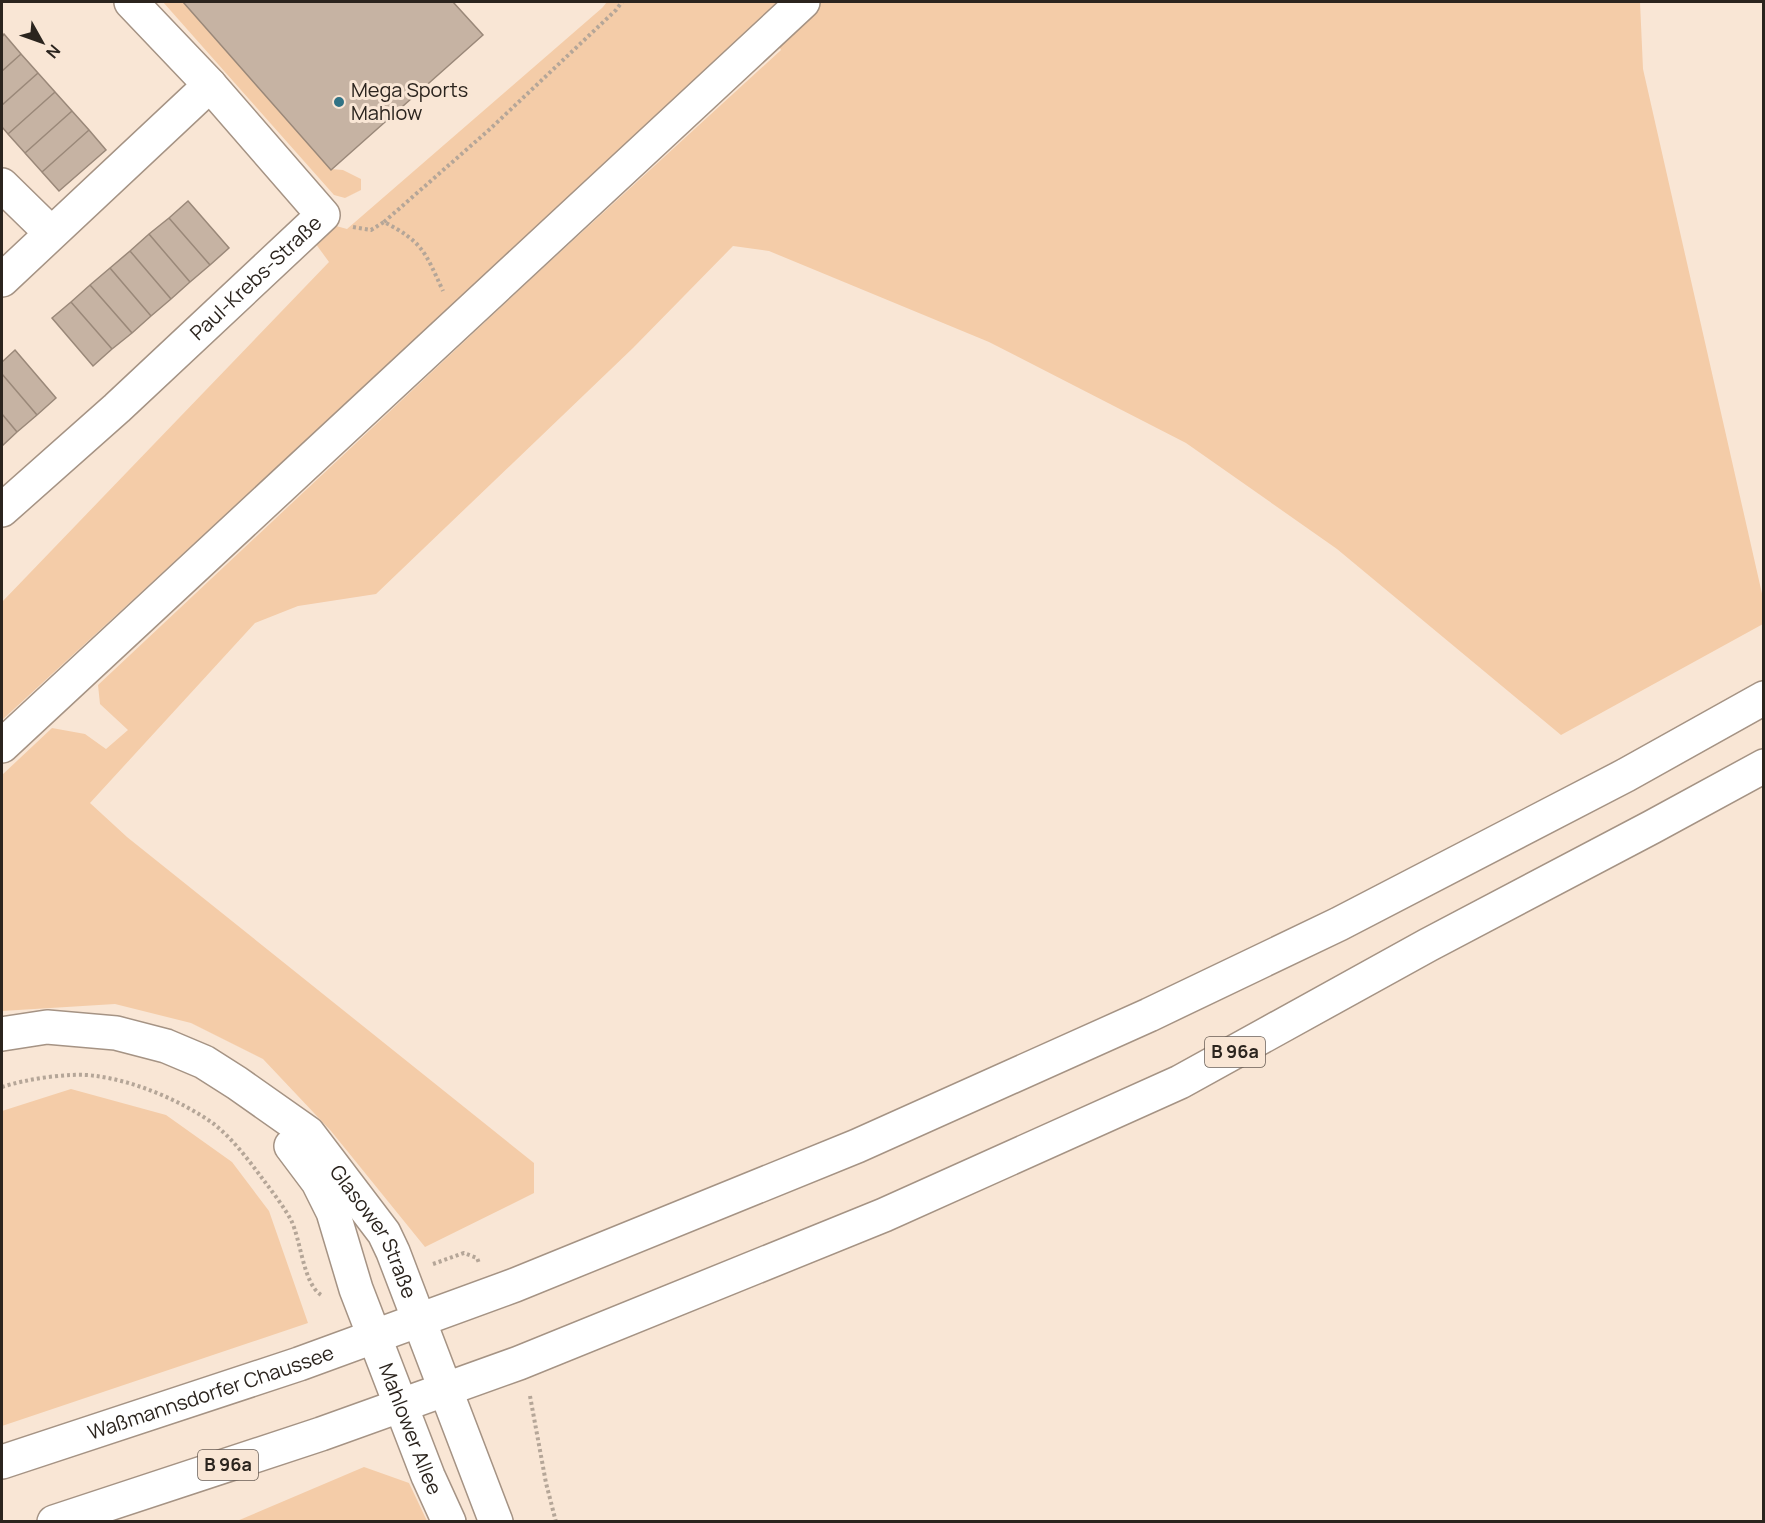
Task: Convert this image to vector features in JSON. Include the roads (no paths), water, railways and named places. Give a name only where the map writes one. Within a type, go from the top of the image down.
[{"type":"main road","name":"Paul-Krebs-Straße","points":[[2,510],[117,408],[323,215],[210,85],[131,2]]},
{"type":"main road","points":[[2,746],[803,2]]},
{"type":"main road","points":[[2,280],[210,85]]},
{"type":"main road","points":[[2,185],[51,233]]},
{"type":"main road","name":"Waßmannsdorfer Chaussee","points":[[2,1462],[299,1364],[515,1285],[858,1146],[1149,1015],[1403,891],[1626,775],[1764,699]]},
{"type":"main road","name":"B 96a","points":[[54,1521],[321,1434],[519,1363],[884,1215],[1180,1082],[1428,945],[1764,766]]},
{"type":"main road","name":"Glasower Straße","points":[[2,1034],[47,1027],[116,1033],[166,1047],[204,1062],[308,1133],[384,1233],[446,1389]]},
{"type":"main road","name":"Glasower Straße","points":[[264,1102],[291,1146],[318,1182],[333,1212],[356,1289],[374,1336]]},
{"type":"main road","name":"Mahlower Allee","points":[[374,1336],[428,1476],[449,1521]]},
{"type":"main road","points":[[446,1389],[496,1521]]},
{"type":"place","name":"Mega Sports Mahlow","points":[[339,102]]}]
